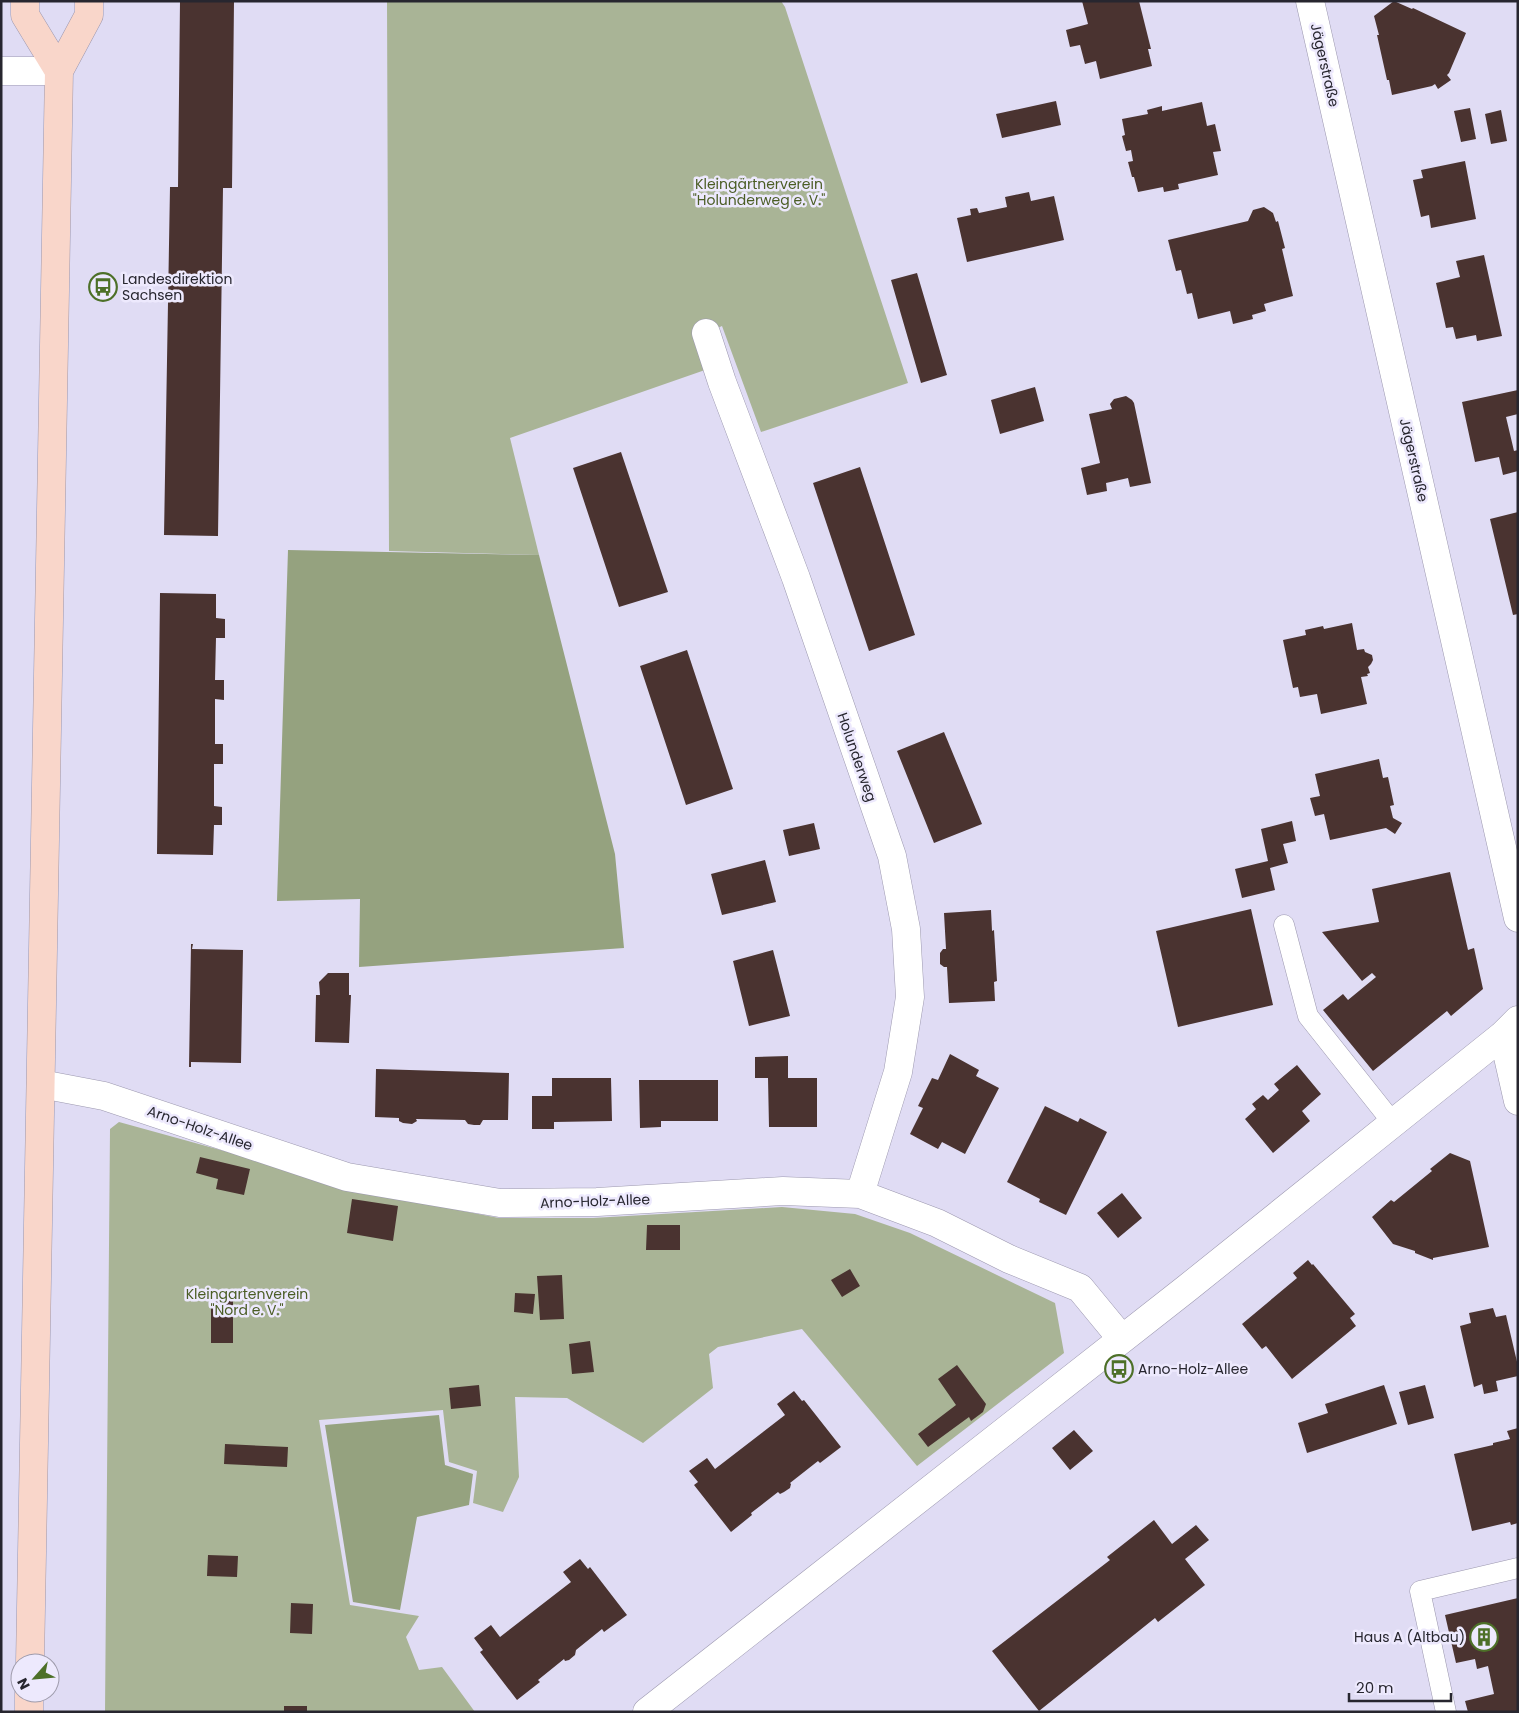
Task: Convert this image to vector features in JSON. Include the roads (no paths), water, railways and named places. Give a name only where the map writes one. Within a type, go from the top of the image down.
[{"type":"main road","points":[[25,1],[25,15],[59,70]]},
{"type":"main road","points":[[30,1653],[59,70],[89,15],[89,1]]},
{"type":"street","name":"Jägerstraße","points":[[1310,1],[1518,918]]},
{"type":"street","points":[[1,71],[59,70]]},
{"type":"street","name":"Holunderweg","points":[[706,333],[722,382],[796,578],[892,856],[906,929],[910,997],[898,1072],[860,1194]]},
{"type":"street","points":[[647,1712],[1122,1339],[1510,1027]]},
{"type":"street","points":[[1510,1027],[1518,1101]]},
{"type":"street","name":"Arno-Holz-Allee","points":[[41,1084],[104,1096],[347,1177],[500,1203],[597,1202],[783,1190],[860,1194],[937,1223],[1009,1259],[1080,1288],[1122,1339]]},
{"type":"lane","points":[[1284,925],[1308,1016],[1393,1123]]},
{"type":"lane","points":[[1446,1712],[1420,1591],[1518,1568]]},
{"type":"place","name":"Landesdirektion Sachsen","points":[[103,287]]},
{"type":"place","name":"Arno-Holz-Allee","points":[[1119,1369]]},
{"type":"place","name":"Haus A (Altbau)","points":[[1484,1637]]},
{"type":"park label","name":"Kleingärtnerverein \"Holunderweg e. V.\"","points":[[759,192]]},
{"type":"park label","name":"Kleingartenverein \"Nord e. V.\"","points":[[247,1302]]}]
